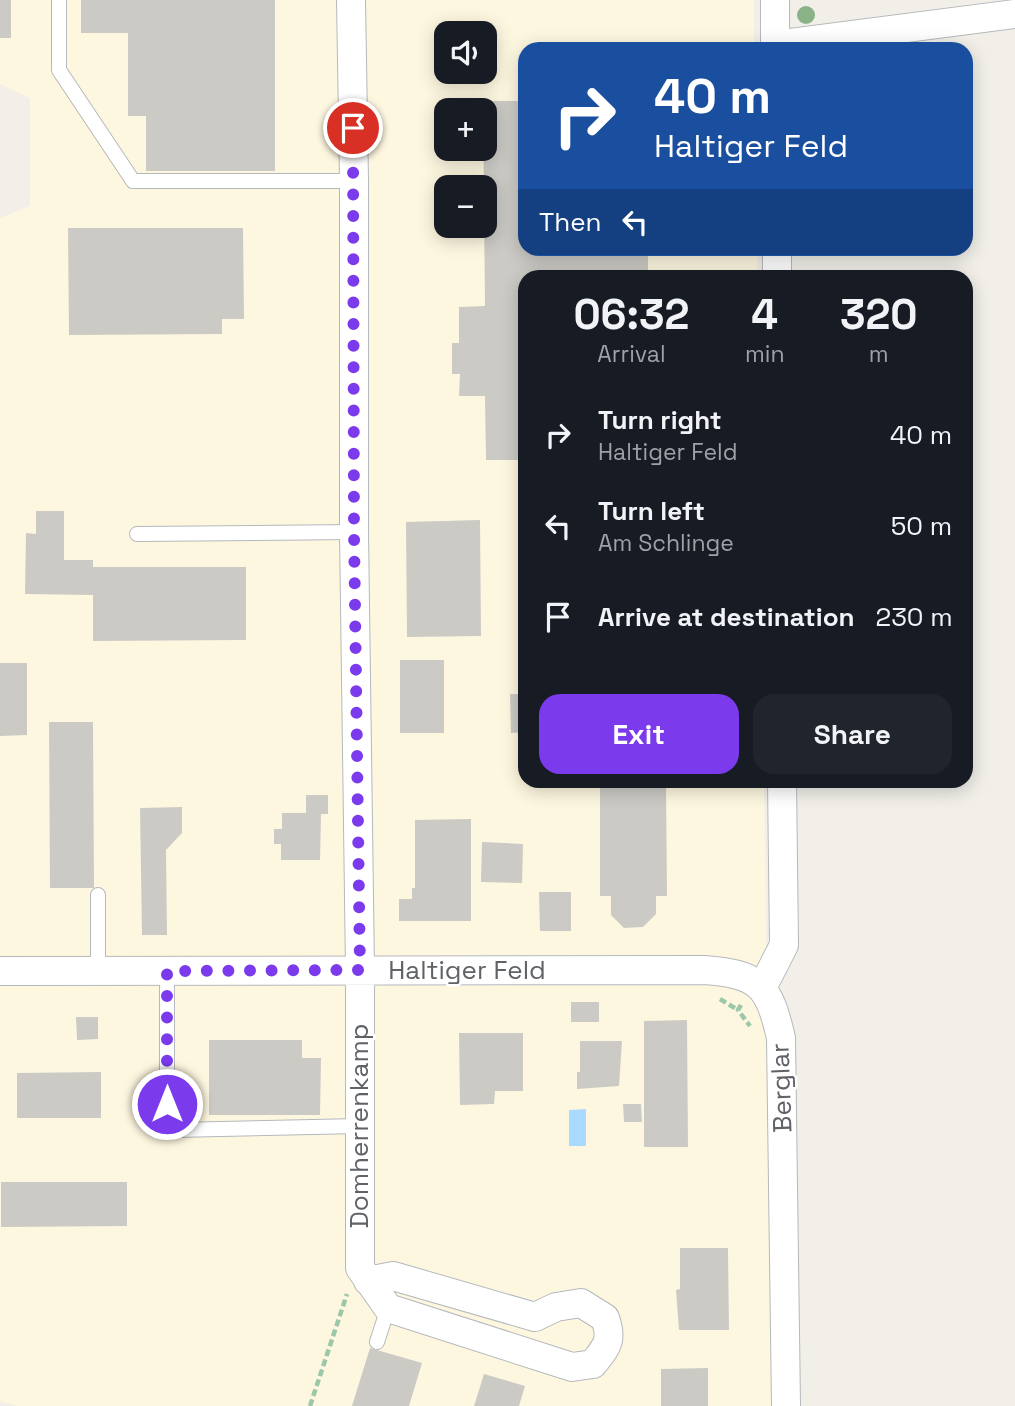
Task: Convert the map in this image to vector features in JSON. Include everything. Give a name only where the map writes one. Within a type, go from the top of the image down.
[{"type":"street","name":"Domherrenkamp","points":[[351,0],[360,970],[359,1126],[364,1274]]},
{"type":"street","points":[[775,0],[775,42]]},
{"type":"street","points":[[811,42],[1015,14]]},
{"type":"street","points":[[762,988],[784,945],[782,788]]},
{"type":"street","name":"Haltiger Feld","points":[[0,971],[708,970],[742,975],[762,988]]},
{"type":"street","name":"Berglar","points":[[762,988],[773,1002],[781,1038],[786,1406]]},
{"type":"street","points":[[364,1274],[393,1276],[535,1317],[556,1307],[581,1303],[605,1318],[610,1336],[607,1345],[593,1364],[572,1367],[388,1308],[364,1274]]},
{"type":"street","points":[[535,1317],[543,1359]]},
{"type":"lane","points":[[59,0],[60,70],[134,181],[354,181]]},
{"type":"lane","points":[[137,534],[354,532]]},
{"type":"lane","points":[[98,895],[98,972]]},
{"type":"lane","points":[[167,971],[167,1104]]},
{"type":"lane","points":[[174,1130],[359,1126]]},
{"type":"lane","points":[[377,1342],[388,1308]]},
{"type":"path","points":[[719,998],[738,1010]]},
{"type":"path","points":[[310,1406],[350,1285],[364,1274]]},
{"type":"shaded area","points":[[0,0],[754,0],[754,42],[518,42],[518,256],[757,256],[757,270],[518,270],[518,788],[764,788],[772,1406],[18,1406],[0,1401],[0,218],[30,206],[30,98],[0,84]]},
{"type":"water","points":[[586,1109],[586,1146],[569,1146],[569,1110]]},
{"type":"building","points":[[0,0],[11,0],[11,38],[0,38]]},
{"type":"building","points":[[81,0],[275,0],[275,171],[146,171],[146,116],[128,116],[128,33],[81,33]]},
{"type":"building","points":[[497,101],[518,101],[518,256],[648,256],[648,270],[518,270],[518,460],[486,460],[485,396],[459,396],[460,374],[452,374],[452,343],[459,343],[459,307],[485,306],[484,238],[497,238],[497,175],[484,175],[484,161],[497,161]]},
{"type":"building","points":[[68,228],[243,228],[244,319],[222,319],[222,334],[69,335]]},
{"type":"building","points":[[36,511],[64,511],[64,560],[93,560],[93,567],[246,567],[246,640],[93,641],[93,595],[25,594],[26,533],[36,534]]},
{"type":"building","points":[[480,520],[481,636],[407,637],[406,522]]},
{"type":"building","points":[[400,660],[444,660],[444,733],[400,733]]},
{"type":"building","points":[[0,663],[27,663],[27,735],[0,736]]},
{"type":"building","points":[[510,694],[518,694],[518,732],[511,733]]},
{"type":"building","points":[[49,722],[93,722],[94,888],[50,888]]},
{"type":"building","points":[[600,788],[666,788],[667,896],[656,896],[656,914],[643,927],[624,928],[611,915],[611,896],[600,896]]},
{"type":"building","points":[[306,795],[328,795],[328,814],[321,814],[320,860],[281,860],[281,844],[274,844],[274,829],[282,829],[282,813],[306,813]]},
{"type":"building","points":[[182,807],[182,833],[166,850],[167,935],[142,935],[140,808]]},
{"type":"building","points":[[471,819],[471,921],[399,921],[399,899],[412,899],[412,888],[415,888],[415,820]]},
{"type":"building","points":[[482,842],[523,844],[522,883],[481,882]]},
{"type":"building","points":[[539,892],[571,892],[571,931],[540,931]]},
{"type":"building","points":[[571,1002],[599,1002],[599,1022],[571,1022]]},
{"type":"building","points":[[76,1017],[98,1017],[98,1039],[77,1040]]},
{"type":"building","points":[[687,1020],[688,1147],[644,1147],[644,1021]]},
{"type":"building","points":[[459,1033],[523,1033],[523,1091],[495,1091],[494,1104],[460,1105]]},
{"type":"building","points":[[209,1040],[302,1040],[302,1058],[321,1058],[320,1115],[209,1115]]},
{"type":"building","points":[[580,1041],[622,1041],[619,1086],[577,1089]]},
{"type":"building","points":[[101,1072],[101,1118],[17,1118],[17,1073]]},
{"type":"building","points":[[623,1104],[641,1104],[642,1122],[624,1122]]},
{"type":"building","points":[[1,1182],[127,1182],[127,1226],[1,1227]]},
{"type":"building","points":[[680,1248],[728,1248],[729,1330],[679,1330],[676,1290],[680,1289]]},
{"type":"building","points":[[370,1348],[422,1363],[409,1406],[352,1406]]},
{"type":"building","points":[[708,1368],[708,1406],[661,1406],[661,1369]]},
{"type":"building","points":[[484,1374],[525,1386],[519,1406],[474,1406]]},
{"type":"route","points":[[167,1104],[167,971],[360,970],[354,532],[353,128]]}]
